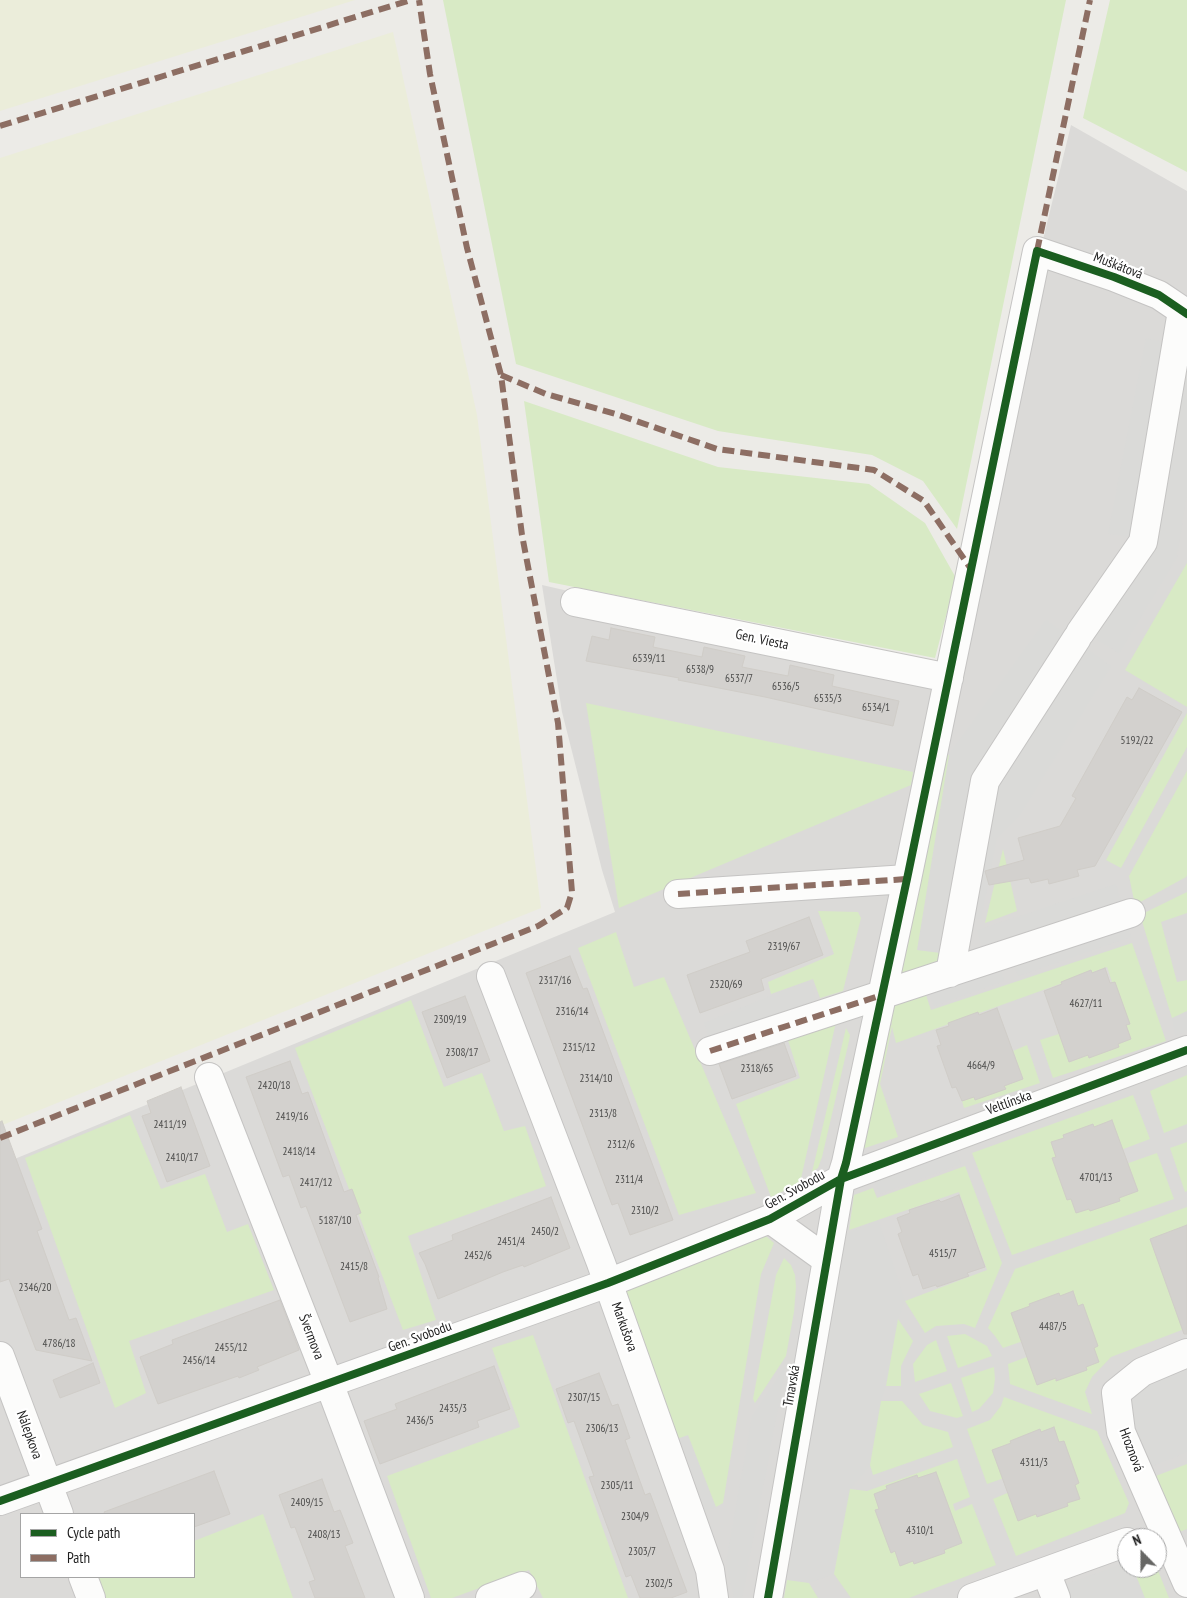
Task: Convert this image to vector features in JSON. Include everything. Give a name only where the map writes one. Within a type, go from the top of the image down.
[{"type":"street","name":"Muškátová","points":[[1037,251],[1114,277],[1158,295],[1185,312]]},
{"type":"street","name":"Trnavská","points":[[768,1598],[840,1179],[846,1163],[907,879],[1037,251]]},
{"type":"street","points":[[950,973],[985,781],[1079,635],[1143,542],[1185,312]]},
{"type":"street","name":"Gen. Viesta","points":[[575,602],[949,678]]},
{"type":"street","points":[[678,894],[907,879]]},
{"type":"street","points":[[710,1051],[1131,913]]},
{"type":"street","name":"Markušova","points":[[491,976],[608,1283],[710,1570],[714,1598]]},
{"type":"street","name":"Veltlínska","points":[[840,1179],[1187,1050]]},
{"type":"street","name":"Švermova","points":[[209,1077],[330,1383],[410,1598]]},
{"type":"street","name":"Gen. Svobodu","points":[[0,1501],[608,1283],[770,1219],[840,1179]]},
{"type":"street","points":[[770,1219],[827,1260]]},
{"type":"street","name":"Hroznová","points":[[1164,1528],[1122,1432],[1116,1393],[1142,1372],[1187,1353]]},
{"type":"street","name":"Nálepkova","points":[[0,1356],[59,1513]]},
{"type":"street","points":[[1167,1536],[1187,1583]]},
{"type":"street","points":[[972,1598],[1117,1546]]},
{"type":"street","points":[[1046,1572],[1056,1598]]},
{"type":"street","points":[[83,1578],[91,1598]]},
{"type":"street","points":[[490,1598],[522,1586]]},
{"type":"shaded area","points":[[1071,125],[1187,191],[1187,1598],[0,1598],[0,1165],[615,912],[602,870],[562,712],[542,585],[949,678],[1022,326]]},
{"type":"shaded area","points":[[1146,338],[1172,344],[1135,538],[1108,534]]},
{"type":"shaded area","points":[[1187,349],[1187,493],[1177,557],[1119,653],[1091,636],[1149,545]]},
{"type":"shaded area","points":[[1046,620],[1067,635],[974,769],[948,954],[917,951],[949,755]]},
{"type":"shaded area","points":[[1084,647],[1111,666],[1019,816],[997,838],[981,919],[965,918],[992,788]]},
{"type":"shaded area","points":[[1116,884],[1121,901],[982,946],[977,930]]},
{"type":"shaded area","points":[[1126,920],[1131,937],[1018,976],[1012,959]]},
{"type":"shaded area","points":[[999,964],[1004,981],[934,1006],[927,988]]},
{"type":"shaded area","points":[[809,980],[817,1000],[710,1040],[704,1023]]},
{"type":"shaded area","points":[[1187,1011],[1187,1031],[1175,1036],[1172,1018]]},
{"type":"shaded area","points":[[954,1145],[961,1164],[880,1194],[873,1177]]},
{"type":"shaded area","points":[[878,1219],[905,1301],[898,1319],[870,1465],[850,1489],[834,1574],[809,1583],[787,1580],[839,1237]]},
{"type":"shaded area","points":[[786,1366],[742,1598],[734,1598],[726,1563],[752,1417]]},
{"type":"shaded area","points":[[1187,1369],[1187,1452],[1146,1469],[1123,1394]]},
{"type":"shaded area","points":[[688,1435],[716,1507],[701,1513],[674,1440]]},
{"type":"shaded area","points":[[1117,1566],[1117,1578],[1137,1578],[1145,1598],[1063,1598],[1059,1587]]},
{"type":"green space","points":[[0,0],[355,0],[0,111]]},
{"type":"green space","points":[[443,0],[1066,0],[957,529],[923,481],[872,455],[718,431],[516,364]]},
{"type":"green space","points":[[1110,0],[1187,0],[1187,172],[1083,118]]},
{"type":"green space","points":[[393,32],[477,415],[541,908],[0,1126],[0,158]]},
{"type":"green space","points":[[524,401],[718,467],[869,484],[925,523],[956,578],[935,658],[549,582]]},
{"type":"green space","points":[[1187,563],[1187,707],[1125,670]]},
{"type":"green space","points":[[586,703],[913,772],[911,785],[619,908]]},
{"type":"green space","points":[[1187,713],[1187,747],[1121,868],[1106,860]]},
{"type":"green space","points":[[945,755],[949,755],[917,950],[948,954],[946,967],[891,985]]},
{"type":"green space","points":[[1187,771],[1187,875],[1135,905],[1129,876]]},
{"type":"green space","points":[[1003,849],[1017,911],[985,923]]},
{"type":"green space","points":[[1187,892],[1187,913],[1161,922],[1177,982],[1187,980],[1187,1011],[1172,1018],[1140,915]]},
{"type":"green space","points":[[818,911],[858,912],[861,918],[843,991],[820,998],[813,979],[771,994],[768,982],[834,954]]},
{"type":"green space","points":[[616,932],[634,987],[664,977],[756,1193],[679,1215],[578,948]]},
{"type":"green space","points":[[1132,943],[1166,1041],[1053,1078],[1040,1040],[1059,1034],[1070,1062],[1131,1039],[1107,967],[896,1043],[892,1027],[880,1084],[898,1137],[862,1149],[886,1024],[892,1025],[886,1007],[926,995],[931,1010]]},
{"type":"green space","points":[[411,1000],[444,1087],[482,1073],[504,1131],[525,1126],[546,1186],[408,1236],[436,1320],[403,1330],[295,1048]]},
{"type":"green space","points":[[836,1022],[800,1183],[771,1197],[736,1104],[800,1078],[786,1034]]},
{"type":"green space","points":[[846,1028],[850,1035],[849,1041],[822,1157],[818,1168],[812,1172]]},
{"type":"green space","points":[[1027,1045],[1040,1083],[964,1108],[962,1101],[1023,1079],[1013,1051]]},
{"type":"green space","points":[[1187,1075],[1187,1124],[1164,1133],[1150,1091]]},
{"type":"green space","points":[[1133,1095],[1150,1139],[1118,1151],[1123,1165],[1157,1153],[1174,1199],[1012,1255],[972,1153]]},
{"type":"green space","points":[[130,1115],[161,1189],[205,1174],[227,1232],[248,1224],[274,1290],[129,1341],[146,1393],[115,1408],[25,1158]]},
{"type":"green space","points":[[1187,1142],[1187,1191],[1185,1192],[1170,1148]]},
{"type":"green space","points":[[965,1166],[1002,1263],[975,1328],[964,1324],[936,1326],[925,1333],[905,1301],[987,1270],[959,1192],[849,1230],[854,1195],[873,1188],[877,1198]]},
{"type":"green space","points":[[1187,1207],[1187,1328],[1111,1357],[1092,1377],[1085,1392],[1092,1414],[1010,1384],[1008,1364],[1032,1355],[1026,1340],[1003,1348],[988,1328],[1015,1269]]},
{"type":"green space","points":[[761,1232],[774,1243],[761,1274],[723,1503],[716,1507],[688,1435],[674,1440],[619,1288]]},
{"type":"green space","points":[[784,1258],[791,1265],[795,1275],[796,1287],[794,1312],[786,1356],[755,1403],[753,1399],[776,1275]]},
{"type":"green space","points":[[898,1319],[913,1341],[901,1366],[901,1386],[886,1386]]},
{"type":"green space","points":[[965,1334],[987,1346],[992,1356],[958,1368],[947,1336]]},
{"type":"green space","points":[[533,1335],[628,1598],[543,1598],[529,1570],[452,1598],[431,1598],[387,1476],[520,1427],[492,1348]]},
{"type":"green space","points":[[936,1340],[947,1371],[915,1382],[913,1364],[927,1345]]},
{"type":"green space","points":[[994,1367],[993,1393],[979,1409],[972,1412],[961,1378]]},
{"type":"green space","points":[[951,1383],[963,1416],[957,1418],[930,1411],[919,1394]]},
{"type":"green space","points":[[1004,1397],[1097,1431],[1129,1503],[1125,1513],[1016,1556],[993,1499],[1012,1491],[1007,1477],[987,1484],[967,1429],[990,1420],[1001,1406]]},
{"type":"green space","points":[[881,1401],[902,1401],[923,1425],[948,1432],[953,1447],[873,1475],[870,1465]]},
{"type":"green space","points":[[957,1459],[970,1497],[953,1504],[955,1511],[972,1504],[996,1565],[909,1598],[851,1598],[834,1574],[850,1489],[867,1491]]},
{"type":"green space","points":[[1187,1464],[1187,1529],[1172,1535],[1148,1479]]},
{"type":"green space","points":[[263,1514],[293,1598],[102,1598],[95,1580],[100,1578],[195,1578],[195,1541]]},
{"type":"green space","points":[[1137,1578],[1161,1578],[1169,1598],[1145,1598]]},
{"type":"green space","points":[[787,1580],[809,1583],[818,1598],[784,1598]]},
{"type":"building","points":[[611,628],[655,637],[653,647],[702,657],[704,647],[745,656],[742,667],[788,676],[790,665],[834,675],[832,686],[899,701],[893,726],[765,697],[678,680],[679,678],[586,661],[592,636],[609,640]]},
{"type":"building","points":[[1139,688],[1182,712],[1095,866],[1077,870],[1079,876],[1049,884],[1048,879],[1031,883],[1029,878],[989,885],[985,871],[1024,860],[1018,838],[1060,826],[1076,798],[1072,796],[1127,697],[1132,700]]},
{"type":"building","points":[[809,917],[823,955],[761,979],[764,990],[700,1013],[687,975],[750,952],[746,941]]},
{"type":"building","points":[[570,956],[583,989],[587,988],[673,1220],[630,1235],[618,1203],[612,1205],[526,973]]},
{"type":"building","points":[[1105,968],[1110,983],[1115,982],[1130,1024],[1126,1025],[1131,1039],[1118,1044],[1119,1047],[1089,1058],[1088,1055],[1069,1062],[1044,991],[1091,970],[1092,973]]},
{"type":"building","points":[[465,996],[490,1061],[447,1078],[422,1012]]},
{"type":"building","points":[[997,1008],[1023,1079],[1004,1086],[1006,1089],[975,1100],[974,1097],[962,1101],[956,1087],[952,1088],[937,1046],[941,1045],[936,1030],[949,1026],[948,1023],[978,1012],[979,1015]]},
{"type":"building","points":[[784,1043],[796,1076],[732,1099],[719,1064]]},
{"type":"building","points":[[290,1061],[302,1094],[308,1092],[344,1192],[352,1189],[361,1213],[356,1215],[379,1277],[387,1309],[350,1322],[306,1206],[301,1208],[289,1175],[283,1177],[246,1077]]},
{"type":"building","points":[[181,1087],[210,1166],[167,1182],[142,1116],[151,1113],[147,1101]]},
{"type":"building","points":[[1112,1120],[1138,1191],[1119,1198],[1120,1201],[1090,1211],[1089,1209],[1076,1213],[1071,1199],[1067,1200],[1052,1158],[1056,1157],[1051,1142],[1064,1138],[1063,1135],[1093,1124],[1094,1127]]},
{"type":"building","points":[[2,1121],[42,1229],[37,1231],[69,1320],[76,1318],[92,1361],[36,1350],[9,1279],[0,1282],[0,1122]]},
{"type":"building","points":[[959,1195],[985,1267],[967,1273],[969,1276],[937,1287],[936,1285],[923,1289],[918,1274],[913,1276],[898,1234],[902,1232],[897,1218],[910,1213],[909,1210],[939,1200],[941,1202]]},
{"type":"building","points":[[551,1197],[570,1248],[524,1267],[523,1265],[503,1272],[438,1299],[419,1253],[453,1240],[452,1235]]},
{"type":"building","points":[[1187,1225],[1187,1334],[1184,1334],[1150,1239]]},
{"type":"building","points":[[1073,1291],[1078,1306],[1083,1304],[1098,1346],[1094,1348],[1099,1362],[1086,1367],[1087,1370],[1056,1381],[1056,1378],[1037,1385],[1011,1313],[1059,1293],[1060,1296]]},
{"type":"building","points":[[280,1300],[299,1350],[257,1367],[259,1370],[239,1378],[238,1376],[158,1404],[140,1357],[173,1344],[172,1340]]},
{"type":"building","points":[[93,1363],[100,1383],[60,1398],[53,1380]]},
{"type":"building","points":[[494,1366],[510,1409],[477,1421],[479,1427],[380,1464],[364,1421],[397,1409],[395,1404]]},
{"type":"building","points":[[599,1373],[612,1406],[618,1404],[630,1438],[625,1440],[645,1495],[650,1493],[687,1592],[671,1598],[640,1598],[631,1575],[626,1577],[589,1477],[594,1476],[574,1421],[568,1423],[556,1389]]},
{"type":"building","points":[[1054,1427],[1059,1442],[1064,1441],[1079,1483],[1075,1485],[1080,1499],[1067,1503],[1068,1506],[1037,1517],[1036,1514],[1018,1521],[992,1450],[1040,1429],[1041,1432]]},
{"type":"building","points":[[214,1471],[230,1514],[195,1527],[195,1513],[104,1512]]},
{"type":"building","points":[[936,1472],[962,1543],[944,1550],[945,1553],[914,1564],[913,1561],[900,1566],[895,1551],[891,1553],[875,1510],[879,1509],[874,1494],[887,1489],[886,1486],[917,1475],[918,1478]]},
{"type":"building","points":[[322,1479],[334,1512],[340,1510],[353,1543],[345,1546],[365,1598],[315,1598],[309,1582],[315,1580],[295,1527],[291,1528],[279,1495]]},
{"type":"marked path","points":[[0,126],[411,0]]},
{"type":"marked path","points":[[0,1138],[538,926],[567,908],[572,892],[558,723],[522,535],[501,375],[467,248],[430,74],[419,0]]},
{"type":"marked path","points":[[1037,251],[1090,0]]},
{"type":"marked path","points":[[501,375],[546,394],[619,415],[717,449],[874,470],[924,501],[971,569]]},
{"type":"marked path","points":[[678,894],[907,879]]},
{"type":"marked path","points":[[710,1051],[882,995]]},
{"type":"cycle path","points":[[768,1598],[841,1179],[907,879],[1037,251],[1114,277],[1159,295],[1187,314]]},
{"type":"cycle path","points":[[0,1501],[608,1283],[770,1219],[841,1179],[1187,1050]]}]
